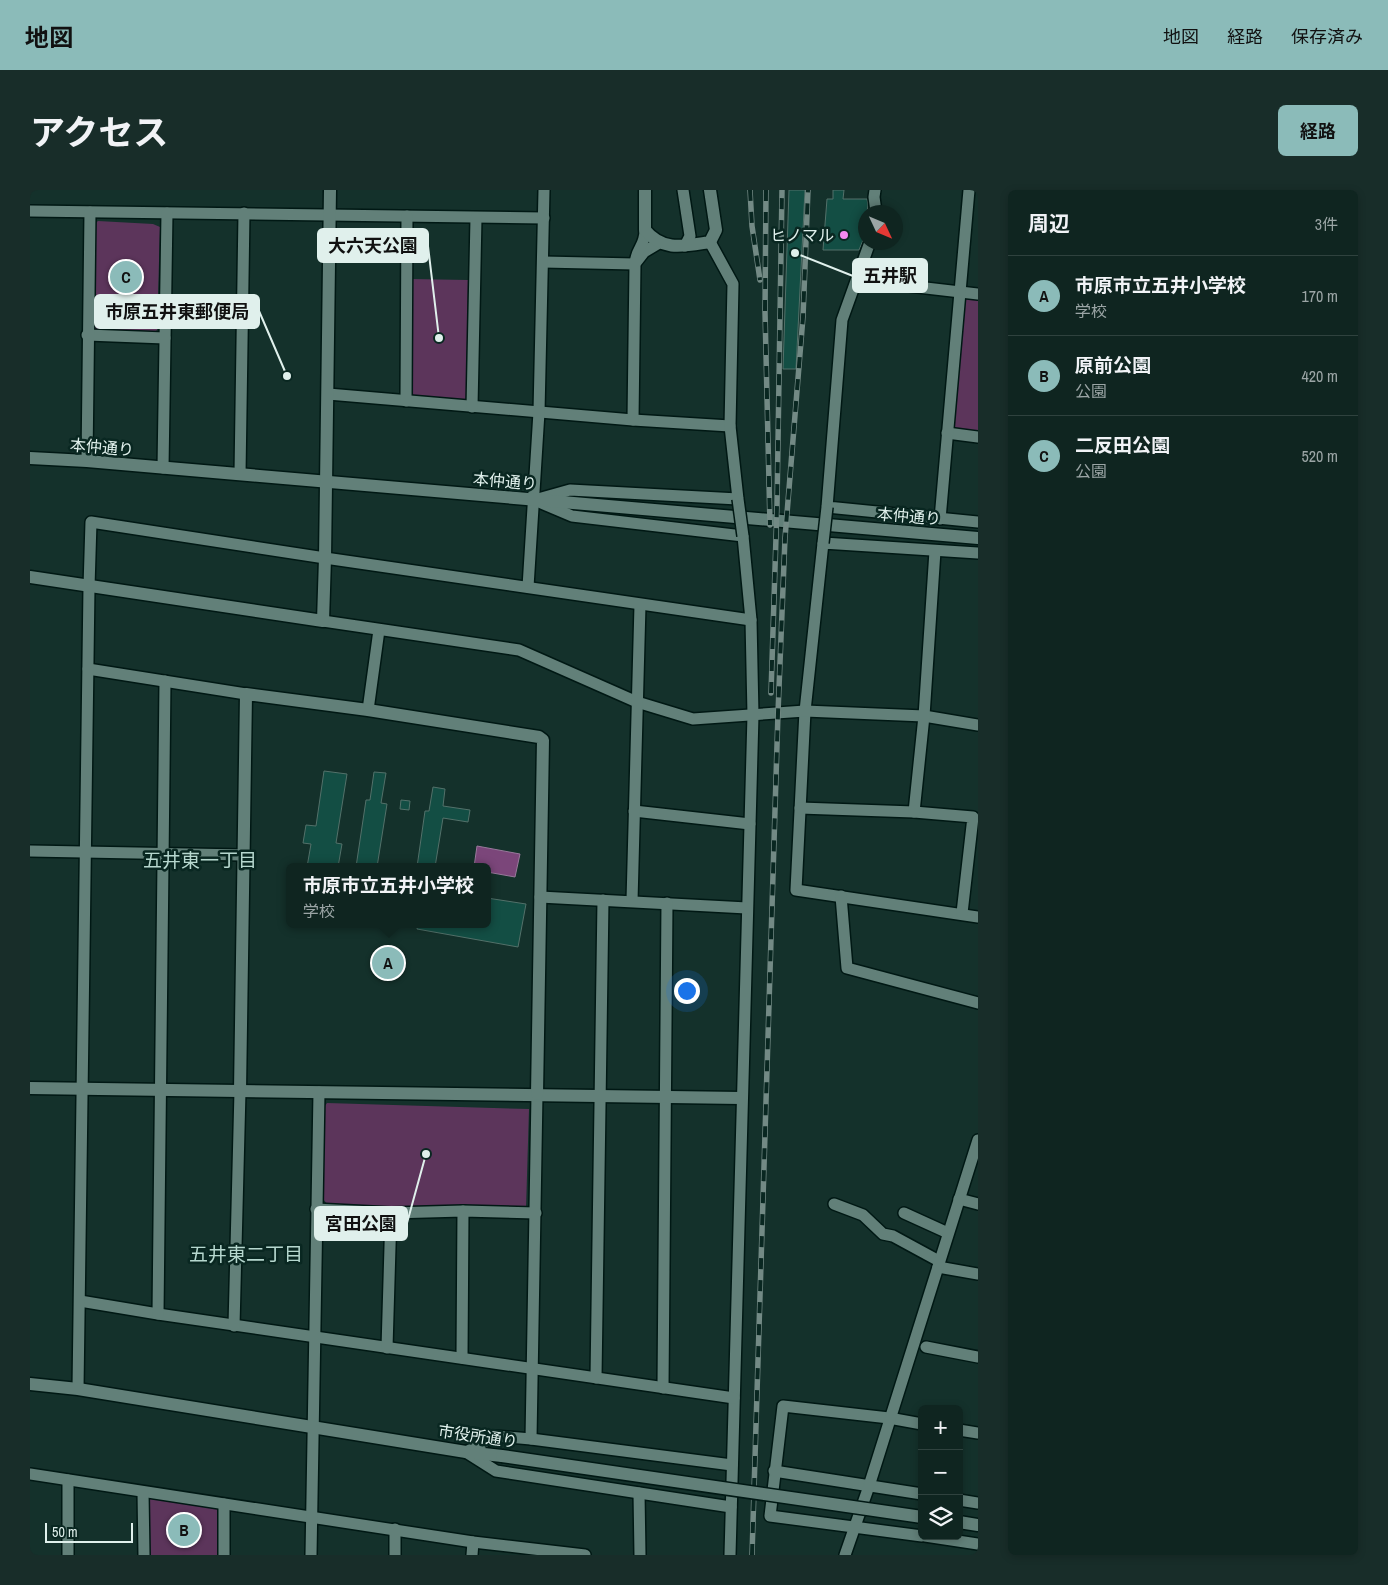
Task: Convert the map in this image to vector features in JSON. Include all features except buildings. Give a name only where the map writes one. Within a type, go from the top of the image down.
[{"type":"street","points":[[323,622],[330,190]]},
{"type":"street","points":[[528,587],[539,412],[544,190]]},
{"type":"street","points":[[633,420],[635,254],[645,240],[645,190]]},
{"type":"street","points":[[683,190],[690,236],[685,246]]},
{"type":"street","points":[[710,190],[716,230],[710,242]]},
{"type":"street","points":[[875,190],[875,205]]},
{"type":"street","points":[[940,519],[969,190]]},
{"type":"street","points":[[30,211],[544,218]]},
{"type":"street","points":[[87,461],[90,212]]},
{"type":"street","points":[[163,468],[167,213]]},
{"type":"street","points":[[240,474],[244,213]]},
{"type":"street","points":[[406,401],[407,216]]},
{"type":"street","points":[[472,407],[476,218]]},
{"type":"street","points":[[645,230],[659,243],[675,246],[710,242]]},
{"type":"street","points":[[710,242],[733,284],[730,426],[751,620],[753,715],[741,1098],[730,1555]]},
{"type":"street","points":[[635,264],[644,252],[659,243]]},
{"type":"street","points":[[867,250],[842,320],[827,507],[806,711],[796,890],[978,917]]},
{"type":"street","points":[[542,262],[635,264]]},
{"type":"street","points":[[857,280],[978,294]]},
{"type":"street","points":[[88,335],[165,338]]},
{"type":"street","points":[[328,394],[633,420],[730,426]]},
{"type":"street","points":[[947,433],[978,437]]},
{"type":"street","name":"本仲通り","points":[[30,458],[87,461],[978,538]]},
{"type":"street","points":[[534,500],[570,490],[738,499]]},
{"type":"street","points":[[534,500],[572,516],[743,536]]},
{"type":"street","points":[[827,507],[978,522]]},
{"type":"street","points":[[78,1389],[91,522],[751,620]]},
{"type":"street","points":[[823,543],[978,553]]},
{"type":"street","points":[[914,812],[924,716],[934,551]]},
{"type":"street","points":[[30,577],[519,650],[637,702],[693,719],[806,711],[924,716],[978,725]]},
{"type":"street","points":[[632,901],[640,604]]},
{"type":"street","points":[[368,710],[379,630]]},
{"type":"street","points":[[88,669],[246,694],[368,710],[539,737],[543,740],[531,1439]]},
{"type":"street","points":[[158,1314],[165,681]]},
{"type":"street","points":[[234,1326],[240,1091],[246,694]]},
{"type":"street","points":[[800,808],[914,812],[973,817],[973,865],[962,914]]},
{"type":"street","points":[[634,811],[750,824]]},
{"type":"street","points":[[30,851],[243,855]]},
{"type":"street","points":[[841,896],[847,968],[978,1003]]},
{"type":"street","points":[[540,897],[747,908]]},
{"type":"street","points":[[596,1378],[602,1096],[603,900]]},
{"type":"street","points":[[663,1388],[667,1096],[667,903]]},
{"type":"street","points":[[30,1088],[741,1098]]},
{"type":"street","points":[[311,1555],[318,1092]]},
{"type":"street","points":[[846,1555],[978,1140]]},
{"type":"street","points":[[960,1199],[978,1204]]},
{"type":"street","points":[[834,1204],[863,1215],[883,1234],[893,1236],[939,1264],[978,1274]]},
{"type":"street","points":[[316,1209],[391,1213],[536,1213]]},
{"type":"street","points":[[462,1358],[463,1212]]},
{"type":"street","points":[[387,1348],[391,1213]]},
{"type":"street","points":[[904,1213],[948,1233]]},
{"type":"street","points":[[80,1301],[234,1326],[734,1398]]},
{"type":"street","points":[[926,1347],[978,1357]]},
{"type":"street","name":"市役所通り","points":[[30,1384],[78,1389],[466,1452],[918,1516]]},
{"type":"street","points":[[918,1423],[889,1418],[782,1406],[770,1516],[918,1535]]},
{"type":"street","points":[[963,1431],[978,1433]]},
{"type":"street","points":[[731,1508],[496,1471],[466,1452],[495,1436],[732,1465]]},
{"type":"street","points":[[774,1471],[918,1493]]},
{"type":"street","points":[[30,1474],[472,1542],[585,1555]]},
{"type":"street","points":[[68,1480],[68,1555]]},
{"type":"street","points":[[143,1492],[144,1555]]},
{"type":"street","points":[[639,1493],[640,1555]]},
{"type":"street","points":[[963,1501],[978,1503]]},
{"type":"street","points":[[224,1504],[224,1555]]},
{"type":"street","points":[[963,1523],[978,1525]]},
{"type":"street","points":[[395,1555],[396,1529]]},
{"type":"street","points":[[950,1540],[978,1544]]},
{"type":"street","points":[[472,1542],[472,1555]]},
{"type":"shaded area","points":[[98,221],[153,224],[160,227],[157,330],[152,335],[96,332],[92,328],[93,225]]},
{"type":"shaded area","points":[[411,279],[468,280],[466,400],[412,396]]},
{"type":"shaded area","points":[[964,298],[978,299],[978,431],[953,428]]},
{"type":"shaded area","points":[[477,846],[520,854],[515,877],[491,873],[491,863],[475,863]]},
{"type":"shaded area","points":[[327,1103],[529,1109],[526,1209],[328,1205],[323,1199],[324,1107]]},
{"type":"shaded area","points":[[143,1492],[224,1504],[224,1555],[143,1555]]},
{"type":"railway","points":[[750,190],[752,226],[760,280]]},
{"type":"railway","points":[[766,190],[765,312],[770,525]]},
{"type":"railway","points":[[771,693],[777,506],[782,190]]},
{"type":"railway","points":[[752,1555],[785,538],[803,317],[808,190]]},
{"type":"place","name":"ヒノマル","points":[[844,235]]},
{"type":"place","name":"五井駅","points":[[795,253]]},
{"type":"place","name":"二反田公園","points":[[126,277]]},
{"type":"place","name":"大六天公園","points":[[439,338]]},
{"type":"place","name":"市原五井東郵便局","points":[[287,376]]},
{"type":"place","name":"市原市立五井小学校","points":[[388,963]]},
{"type":"place","name":"宮田公園","points":[[426,1154]]},
{"type":"place","name":"原前公園","points":[[184,1530]]},
{"type":"district","name":"五井東一丁目","points":[[200,860]]},
{"type":"district","name":"五井東二丁目","points":[[246,1254]]}]
